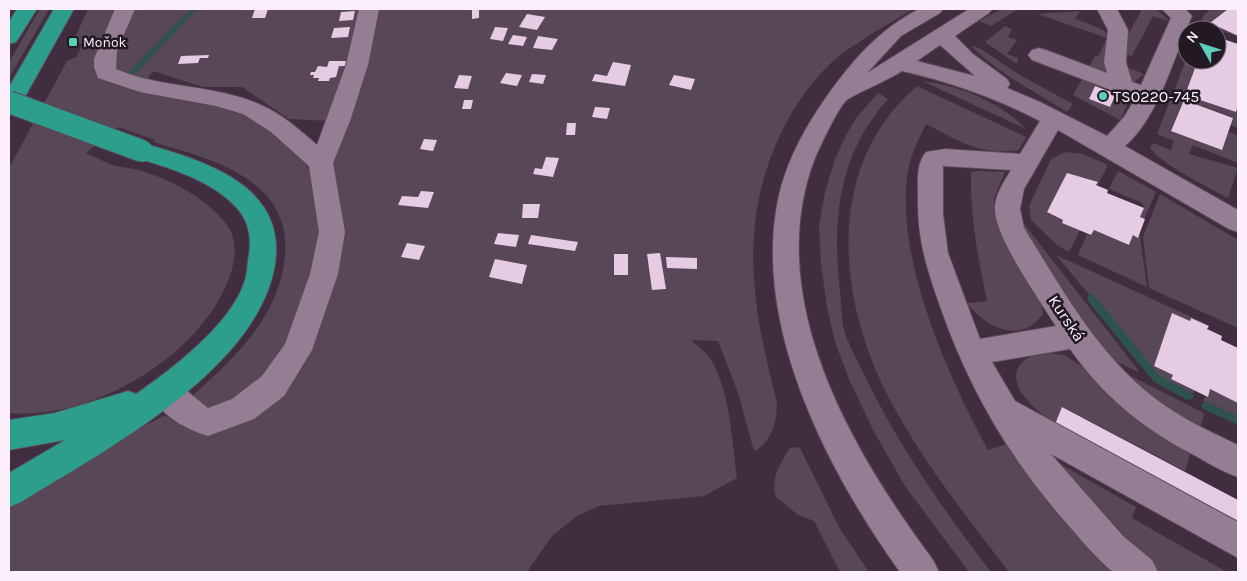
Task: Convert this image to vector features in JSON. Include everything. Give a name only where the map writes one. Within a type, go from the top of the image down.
[{"type":"highway","points":[[9,38],[27,9]]},
{"type":"highway","points":[[9,490],[78,450],[165,392],[192,369],[217,345],[250,302],[260,277],[265,256],[264,239],[260,223],[239,195],[191,168],[9,104],[64,9]]},
{"type":"highway","points":[[9,435],[31,434],[75,423],[165,392]]},
{"type":"street","points":[[125,9],[103,64],[106,73],[119,78],[203,96],[251,110],[292,136],[321,163]]},
{"type":"street","points":[[165,392],[187,413],[196,418],[208,422],[223,418],[243,409],[273,386],[297,350],[324,274],[332,232],[321,163],[339,121],[358,65],[369,9]]},
{"type":"street","points":[[921,572],[884,521],[834,432],[816,392],[804,356],[790,292],[786,242],[792,190],[808,145],[838,96],[874,51],[895,32],[933,9]]},
{"type":"street","points":[[949,75],[933,60],[918,38],[921,30],[953,9]]},
{"type":"street","points":[[838,96],[898,63],[982,9]]},
{"type":"street","points":[[1107,9],[1118,30],[1115,62],[1122,86]]},
{"type":"street","points":[[1108,148],[1129,129],[1146,95],[1182,16],[1172,9]]},
{"type":"street","points":[[942,34],[966,59],[1026,104]]},
{"type":"street","points":[[874,51],[894,46],[922,46],[944,49],[966,59]]},
{"type":"street","points":[[1039,55],[1146,95]]},
{"type":"street","points":[[898,63],[949,75],[1026,104],[1238,222]]},
{"type":"street","name":"Kurská","points":[[1053,118],[1008,198],[1007,209],[1011,229],[1078,335],[1123,390],[1141,406],[1173,428],[1238,462]]},
{"type":"street","points":[[1026,163],[945,156],[934,158],[931,162],[930,214],[935,253],[971,353],[1001,410],[1021,442],[1064,496],[1110,548],[1140,572]]},
{"type":"street","points":[[971,353],[1078,335]]},
{"type":"street","points":[[1001,410],[1238,541]]},
{"type":"shaded area","points":[[40,9],[49,9],[9,78],[9,62]]},
{"type":"shaded area","points":[[88,9],[913,9],[850,48],[822,72],[799,101],[787,122],[776,144],[764,177],[757,210],[754,273],[762,337],[777,403],[772,431],[765,443],[754,451],[738,393],[718,341],[691,340],[710,358],[720,378],[730,421],[737,478],[704,496],[599,506],[577,516],[552,536],[527,572],[9,572],[9,505],[62,471],[163,416],[175,417],[196,429],[206,431],[229,423],[277,391],[301,354],[334,273],[342,228],[332,163],[351,122],[289,119],[242,87],[203,87],[153,71],[141,90],[214,105],[248,116],[265,124],[280,135],[299,154],[313,178],[318,191],[323,218],[322,245],[315,279],[298,331],[285,358],[276,371],[259,389],[246,398],[227,408],[221,409],[208,409],[190,401],[191,397],[238,351],[264,317],[274,298],[281,277],[285,255],[284,230],[276,208],[266,195],[242,175],[213,161],[153,142],[155,140],[118,127],[86,153],[113,165],[134,169],[164,179],[207,204],[227,225],[231,232],[234,246],[234,261],[230,276],[212,310],[192,336],[166,359],[137,379],[106,395],[73,407],[40,413],[9,413],[9,168],[67,61],[76,57],[83,44],[73,42]]},
{"type":"shaded area","points":[[1002,9],[1018,9],[991,26],[979,21]]},
{"type":"shaded area","points":[[1135,9],[1156,9],[1169,21],[1153,16],[1132,56],[1128,55],[1122,65],[1144,74],[1134,82],[1126,75],[1122,67],[1121,58],[1127,38],[1141,11]]},
{"type":"shaded area","points":[[1211,9],[1228,9],[1214,20],[1202,20],[1203,16]]},
{"type":"shaded area","points":[[1080,11],[1075,19],[1099,28],[1110,37],[1113,51],[1114,77],[1089,67],[1095,56],[1098,57],[1107,38],[1037,14]]},
{"type":"shaded area","points":[[1005,26],[1012,29],[1008,37],[1017,40],[1007,54],[1018,58],[1017,64],[985,42]]},
{"type":"shaded area","points":[[974,46],[1020,75],[1073,104],[1067,112],[1006,74],[983,57],[972,47]]},
{"type":"shaded area","points":[[1182,70],[1194,70],[1185,95],[1236,112],[1238,105],[1238,128],[1230,125],[1233,117],[1184,100],[1171,130],[1228,132],[1238,135],[1238,163],[1193,145],[1189,154],[1238,168],[1228,198],[1173,168],[1155,153],[1150,147],[1153,143],[1171,150],[1174,141],[1157,134]]},
{"type":"shaded area","points":[[1082,79],[1107,85],[1103,89],[1095,86],[1089,99],[1110,107],[1116,94],[1110,92],[1113,88],[1124,96],[1128,103],[1120,120],[1073,95]]},
{"type":"shaded area","points":[[922,81],[936,83],[978,96],[1004,110],[1026,129]]},
{"type":"shaded area","points":[[917,86],[1026,137],[1019,150],[993,151],[970,146],[926,124],[915,147],[908,171],[906,205],[909,240],[917,278],[941,352],[988,450],[1010,443],[1116,565],[1125,572],[1009,572],[945,488],[916,444],[889,398],[871,359],[858,318],[850,276],[849,234],[854,194],[866,154],[887,118]]},
{"type":"shaded area","points":[[878,93],[888,99],[871,120],[858,143],[842,190],[838,214],[838,265],[844,328],[852,350],[879,404],[908,454],[956,526],[991,572],[969,572],[905,486],[873,430],[849,379],[835,342],[827,307],[821,264],[819,226],[825,192],[835,159],[857,117]]},
{"type":"shaded area","points":[[1065,152],[1083,154],[1106,164],[1107,167],[1097,186],[1097,182],[1067,173],[1047,212],[1063,220],[1062,223],[1080,230],[1069,252],[1057,245],[1031,220],[1029,206],[1051,159]]},
{"type":"shaded area","points":[[1118,171],[1156,192],[1144,219],[1140,217],[1144,207],[1142,203],[1109,189]]},
{"type":"shaded area","points":[[971,172],[1005,172],[994,198],[995,213],[1007,243],[1039,295],[1043,314],[1025,329],[1014,331],[994,326],[984,320],[967,303],[987,301],[973,221]]},
{"type":"shaded area","points":[[1160,194],[1238,240],[1238,328],[1149,288],[1143,237]]},
{"type":"shaded area","points":[[1021,220],[1138,372],[1112,359],[1101,347],[1025,233]]},
{"type":"shaded area","points":[[1094,230],[1129,245],[1133,235],[1140,236],[1147,287],[1078,255],[1087,234],[1091,235]]},
{"type":"shaded area","points":[[1056,255],[1209,325],[1191,318],[1190,321],[1172,313],[1154,366],[1173,375],[1171,379],[1195,391],[1194,393],[1184,392],[1161,380]]},
{"type":"shaded area","points":[[1041,352],[1064,355],[1077,363],[1191,451],[1185,471],[1063,407],[1055,423],[1044,416],[1025,398],[1019,388],[1016,377],[1018,368],[1026,359]]},
{"type":"shaded area","points":[[1125,373],[1204,413],[1200,430],[1173,415]]},
{"type":"shaded area","points":[[1210,389],[1238,403],[1238,420],[1203,401]]},
{"type":"shaded area","points":[[790,448],[800,448],[840,529],[869,572],[840,572],[814,521],[798,515],[776,497],[774,484],[777,471]]},
{"type":"shaded area","points":[[1046,456],[1136,507],[1132,518],[1227,572],[1160,572],[1150,565]]},
{"type":"building","points":[[255,9],[268,9],[265,18],[252,18]]},
{"type":"building","points":[[472,9],[479,9],[479,18],[472,19]]},
{"type":"building","points":[[1228,9],[1238,9],[1238,36],[1227,31],[1227,20],[1214,20]]},
{"type":"building","points":[[355,11],[353,20],[339,21],[341,12]]},
{"type":"building","points":[[527,14],[545,17],[537,30],[519,27]]},
{"type":"building","points":[[350,27],[348,37],[331,38],[334,28]]},
{"type":"building","points":[[495,27],[508,28],[503,41],[490,39]]},
{"type":"building","points":[[513,35],[527,37],[523,46],[508,44]]},
{"type":"building","points":[[538,36],[558,39],[552,50],[533,48]]},
{"type":"building","points":[[1227,40],[1238,44],[1238,105],[1236,112],[1185,95],[1194,70],[1227,70]]},
{"type":"building","points":[[209,55],[208,58],[200,58],[198,63],[178,64],[181,56]]},
{"type":"building","points":[[329,61],[348,61],[346,66],[339,66],[336,77],[330,78],[329,81],[318,81],[319,78],[313,78],[314,75],[310,75],[311,72],[315,72],[318,66],[327,67]]},
{"type":"building","points":[[613,62],[631,65],[625,86],[592,81],[595,74],[607,76]]},
{"type":"building","points":[[506,73],[522,75],[517,86],[500,83]]},
{"type":"building","points":[[532,74],[546,75],[543,84],[529,82]]},
{"type":"building","points":[[459,75],[472,76],[468,89],[454,88]]},
{"type":"building","points":[[674,75],[695,79],[691,90],[669,85]]},
{"type":"building","name":"TS0220-745","points":[[1095,86],[1116,94],[1110,107],[1089,99]]},
{"type":"building","points":[[464,100],[473,100],[471,109],[462,109]]},
{"type":"building","points":[[1184,100],[1233,118],[1222,150],[1171,131]]},
{"type":"building","points":[[595,107],[610,108],[607,119],[592,117]]},
{"type":"building","points":[[567,123],[576,123],[575,135],[566,135]]},
{"type":"building","points":[[424,139],[437,140],[433,151],[420,149]]},
{"type":"building","points":[[546,157],[559,158],[553,177],[533,174],[535,168],[542,169]]},
{"type":"building","points":[[1067,173],[1098,182],[1096,185],[1108,190],[1107,193],[1144,208],[1140,217],[1145,219],[1138,238],[1133,235],[1129,245],[1094,230],[1091,235],[1062,223],[1063,220],[1047,212]]},
{"type":"building","points":[[421,191],[434,192],[428,208],[398,205],[402,196],[418,197]]},
{"type":"building","points":[[523,204],[540,204],[538,218],[522,218]]},
{"type":"building","points":[[498,233],[519,235],[516,247],[494,244]]},
{"type":"building","points":[[531,235],[578,242],[575,251],[528,244]]},
{"type":"building","points":[[407,243],[425,246],[419,260],[401,257]]},
{"type":"building","points":[[660,253],[666,289],[652,290],[647,254]]},
{"type":"building","points":[[614,254],[628,254],[628,275],[614,275]]},
{"type":"building","points":[[666,257],[697,258],[697,269],[667,268]]},
{"type":"building","points":[[495,259],[527,265],[522,284],[489,277]]},
{"type":"building","points":[[1172,313],[1190,321],[1191,318],[1209,326],[1207,329],[1222,336],[1221,340],[1238,348],[1238,403],[1210,389],[1208,397],[1171,379],[1173,375],[1154,366]]},
{"type":"building","points":[[1062,407],[1238,500],[1238,530],[1053,429]]},
{"type":"waterway","name":"Moňok","points":[[129,76],[194,9]]},
{"type":"waterway","points":[[1091,298],[1157,379],[1189,396]]},
{"type":"waterway","points":[[1206,406],[1238,421]]},
{"type":"place","name":"Moňok","points":[[73,42]]},
{"type":"place","name":"TS0220-745","points":[[1103,96]]}]
